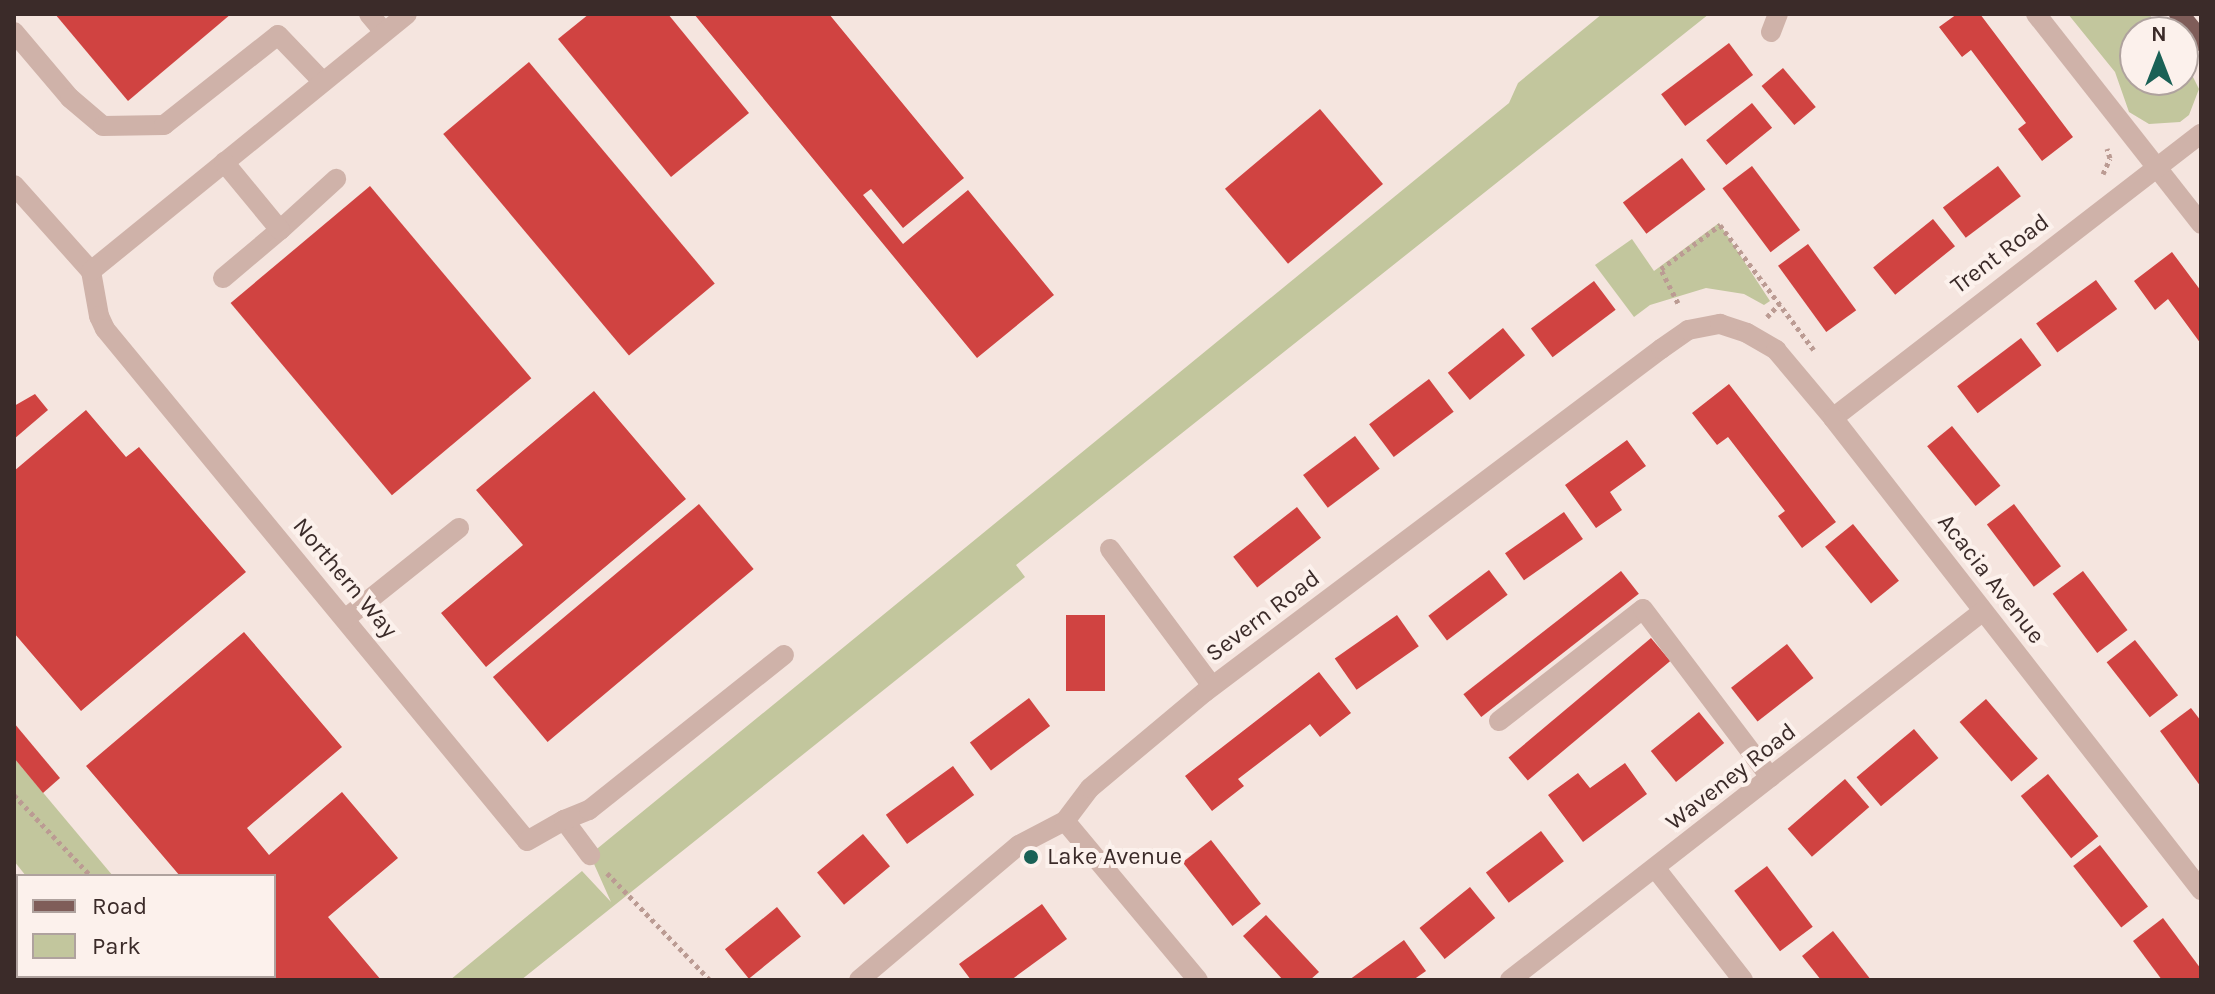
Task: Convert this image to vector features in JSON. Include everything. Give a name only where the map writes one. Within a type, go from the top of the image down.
[{"type":"main road","points":[[2179,14],[2201,41]]},
{"type":"street","points":[[369,14],[384,32]]},
{"type":"street","points":[[14,185],[91,271],[407,14]]},
{"type":"street","points":[[2036,14],[2201,224]]},
{"type":"street","points":[[14,32],[70,98],[103,126],[164,125],[278,35],[323,82]]},
{"type":"street","name":"Trent Road","points":[[1833,418],[2201,134]]},
{"type":"street","points":[[224,162],[280,230]]},
{"type":"street","points":[[223,278],[336,179]]},
{"type":"street","name":"Northern Way","points":[[91,271],[99,316],[105,329],[527,841],[564,820]]},
{"type":"street","name":"Acacia Avenue","points":[[1720,324],[1747,333],[1776,350],[1833,418],[2201,890]]},
{"type":"street","name":"Severn Road","points":[[859,980],[1019,845],[1065,821],[1090,788],[1212,686],[1661,349],[1688,330],[1720,324]]},
{"type":"street","points":[[345,619],[459,528]]},
{"type":"street","points":[[1110,549],[1212,686]]},
{"type":"street","points":[[1499,721],[1643,609],[1770,777]]},
{"type":"street","name":"Waveney Road","points":[[1510,980],[1982,612]]},
{"type":"street","points":[[590,855],[564,820],[589,810],[784,655]]},
{"type":"street","points":[[1065,821],[1198,980]]},
{"type":"street","points":[[1656,869],[1743,980]]},
{"type":"path","points":[[1678,303],[1661,269],[1720,225],[1817,357]]},
{"type":"path","points":[[1766,318],[1780,303]]},
{"type":"path","points":[[14,795],[89,874]]},
{"type":"path","points":[[590,855],[710,980]]},
{"type":"green space","points":[[1602,14],[1709,14],[1016,565],[1025,577],[521,980],[450,980],[582,871],[611,902],[590,855],[1509,103],[1518,83]]},
{"type":"green space","points":[[2068,14],[2149,14],[2151,16],[2119,16],[2119,83],[2115,72]]},
{"type":"green space","points":[[2123,96],[2196,96],[2189,115],[2180,122],[2149,124],[2129,112]]},
{"type":"green space","points":[[1719,223],[1770,301],[1764,305],[1744,294],[1706,288],[1650,305],[1634,317],[1595,265],[1632,239],[1654,271]]},
{"type":"green space","points":[[14,758],[111,874],[24,874],[14,861]]},
{"type":"green space","points":[[14,879],[16,978],[24,978],[14,980]]},
{"type":"building","points":[[55,14],[231,14],[128,101]]},
{"type":"building","points":[[589,14],[668,14],[749,113],[671,177],[558,39]]},
{"type":"building","points":[[694,14],[829,14],[964,178],[903,228],[871,189],[863,195],[903,244],[968,190],[1054,295],[977,358]]},
{"type":"building","points":[[1957,14],[1980,14],[2073,137],[2042,161],[2018,129],[2026,123],[1971,50],[1962,57],[1939,27]]},
{"type":"building","points":[[1729,43],[1753,75],[1685,126],[1661,94]]},
{"type":"building","points":[[529,62],[715,283],[629,355],[443,134]]},
{"type":"building","points":[[1783,68],[1816,107],[1794,125],[1762,86]]},
{"type":"building","points":[[1752,103],[1772,128],[1726,165],[1706,140]]},
{"type":"building","points":[[1320,109],[1383,184],[1288,264],[1225,189]]},
{"type":"building","points":[[1682,158],[1705,189],[1646,234],[1623,203]]},
{"type":"building","points":[[1752,166],[1800,230],[1771,252],[1722,188]]},
{"type":"building","points":[[1998,166],[2021,196],[1966,238],[1943,208]]},
{"type":"building","points":[[370,186],[531,378],[392,495],[231,303]]},
{"type":"building","points":[[1933,219],[1955,246],[1895,295],[1873,267]]},
{"type":"building","points":[[1808,244],[1856,310],[1826,332],[1778,266]]},
{"type":"building","points":[[2172,252],[2201,291],[2201,344],[2168,299],[2155,310],[2134,281]]},
{"type":"building","points":[[2096,280],[2117,309],[2057,353],[2036,323]]},
{"type":"building","points":[[1594,281],[1616,310],[1553,357],[1531,329]]},
{"type":"building","points":[[1503,328],[1525,355],[1470,400],[1448,373]]},
{"type":"building","points":[[2021,338],[2041,365],[1978,413],[1957,386]]},
{"type":"building","points":[[1429,379],[1454,412],[1394,457],[1369,424]]},
{"type":"building","points":[[1729,384],[1836,522],[1802,548],[1778,516],[1785,511],[1728,437],[1717,445],[1692,413]]},
{"type":"building","points":[[594,391],[686,499],[486,667],[441,613],[523,545],[476,490]]},
{"type":"building","points":[[35,394],[48,410],[14,439],[14,406]]},
{"type":"building","points":[[86,410],[126,457],[139,447],[246,572],[81,711],[14,633],[14,471]]},
{"type":"building","points":[[1952,426],[2000,486],[1976,506],[1927,446]]},
{"type":"building","points":[[1355,436],[1380,469],[1328,508],[1303,475]]},
{"type":"building","points":[[1627,440],[1646,466],[1610,492],[1622,510],[1596,528],[1565,485]]},
{"type":"building","points":[[699,504],[754,569],[548,742],[493,677]]},
{"type":"building","points":[[2014,504],[2061,566],[2034,587],[1987,524]]},
{"type":"building","points":[[1297,507],[1321,538],[1257,588],[1233,557]]},
{"type":"building","points":[[1564,512],[1583,539],[1524,580],[1505,553]]},
{"type":"building","points":[[1853,524],[1899,581],[1871,603],[1825,547]]},
{"type":"building","points":[[1489,570],[1508,595],[1447,640],[1428,616]]},
{"type":"building","points":[[1621,571],[1639,594],[1481,717],[1463,694]]},
{"type":"building","points":[[2083,571],[2128,630],[2097,653],[2053,594]]},
{"type":"building","points":[[1066,615],[1105,615],[1105,691],[1066,691]]},
{"type":"building","points":[[1397,615],[1419,646],[1357,690],[1335,659]]},
{"type":"building","points":[[244,632],[342,747],[247,828],[269,855],[342,792],[398,858],[328,917],[381,980],[269,980],[267,978],[276,978],[276,874],[178,874],[86,766]]},
{"type":"building","points":[[1651,638],[1670,661],[1528,781],[1509,758]]},
{"type":"building","points":[[2135,640],[2178,695],[2150,717],[2107,662]]},
{"type":"building","points":[[1787,644],[1813,678],[1758,722],[1731,688]]},
{"type":"building","points":[[1319,672],[1351,713],[1320,737],[1310,724],[1238,779],[1244,786],[1212,811],[1185,776]]},
{"type":"building","points":[[1029,698],[1050,726],[991,770],[970,743]]},
{"type":"building","points":[[1986,699],[2038,759],[2011,782],[1960,722]]},
{"type":"building","points":[[2191,708],[2201,721],[2201,787],[2160,731]]},
{"type":"building","points":[[1699,712],[1724,743],[1676,782],[1651,751]]},
{"type":"building","points":[[14,723],[60,778],[43,793],[14,758]]},
{"type":"building","points":[[1914,729],[1938,758],[1881,806],[1857,777]]},
{"type":"building","points":[[1625,763],[1647,794],[1583,842],[1548,795],[1578,773],[1590,788]]},
{"type":"building","points":[[953,766],[974,795],[907,844],[886,815]]},
{"type":"building","points":[[2048,774],[2098,836],[2071,858],[2021,796]]},
{"type":"building","points":[[1845,779],[1869,807],[1812,857],[1788,829]]},
{"type":"building","points":[[1541,831],[1564,861],[1509,903],[1486,873]]},
{"type":"building","points":[[863,834],[890,866],[844,905],[817,873]]},
{"type":"building","points":[[1211,840],[1261,904],[1233,926],[1183,862]]},
{"type":"building","points":[[2100,845],[2148,906],[2121,927],[2073,866]]},
{"type":"building","points":[[1767,866],[1813,927],[1780,951],[1734,891]]},
{"type":"building","points":[[1470,887],[1495,918],[1445,959],[1419,928]]},
{"type":"building","points":[[1042,904],[1067,939],[1011,980],[971,980],[959,964]]},
{"type":"building","points":[[777,907],[801,937],[749,979],[725,949]]},
{"type":"building","points":[[1266,915],[1319,972],[1310,980],[1283,980],[1243,936]]},
{"type":"building","points":[[2163,918],[2201,969],[2201,980],[2162,980],[2133,941]]},
{"type":"building","points":[[1833,931],[1871,980],[1821,980],[1802,956]]},
{"type":"building","points":[[1404,940],[1426,971],[1413,980],[1349,980]]},
{"type":"place","name":"Lake Avenue","points":[[1031,857]]}]
